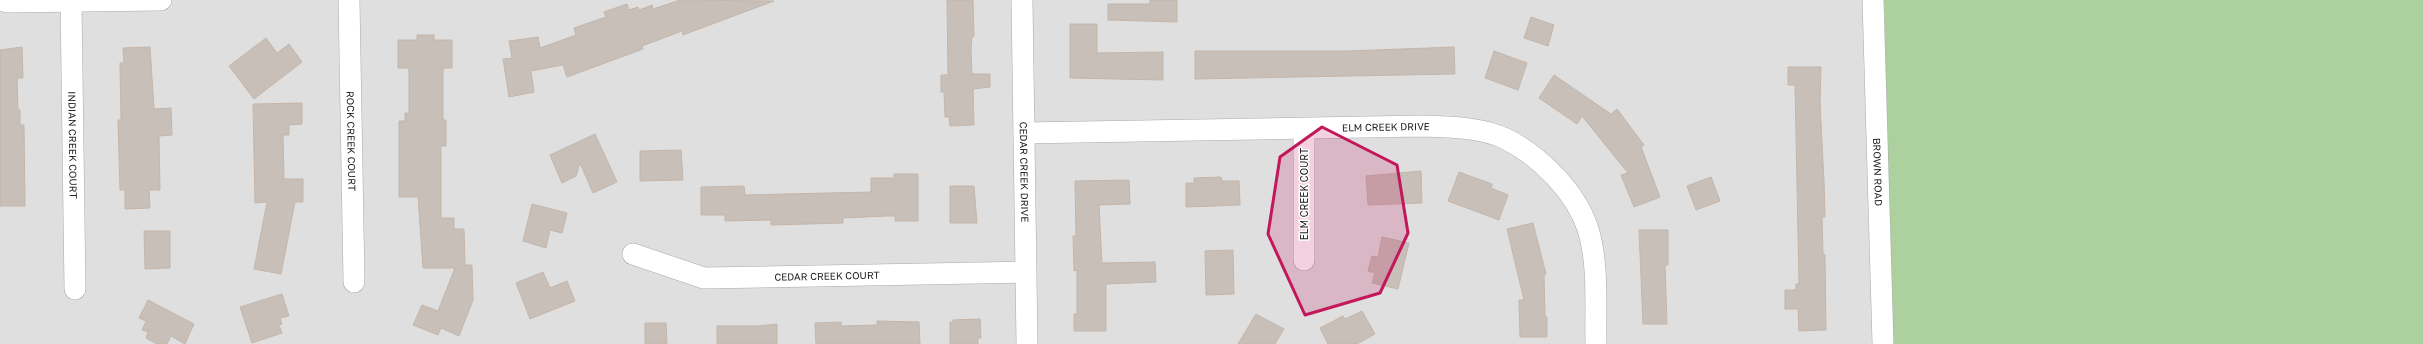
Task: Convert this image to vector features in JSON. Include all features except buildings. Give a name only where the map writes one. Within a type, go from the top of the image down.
[{"type":"street","points":[[0,0],[8,2],[161,0]]},
{"type":"street","name":"ROCK CREEK COURT","points":[[349,0],[354,282]]},
{"type":"street","name":"CEDAR CREEK DRIVE","points":[[1022,0],[1027,344]]},
{"type":"street","name":"BROWN ROAD","points":[[1873,0],[1882,344]]},
{"type":"street","name":"INDIAN CREEK COURT","points":[[71,1],[75,289]]},
{"type":"street","name":"ELM CREEK DRIVE","points":[[1024,133],[1422,126],[1464,127],[1505,138],[1540,162],[1569,192],[1588,229],[1595,272],[1596,344]]},
{"type":"street","name":"ELM CREEK COURT","points":[[1304,129],[1304,260]]},
{"type":"street","name":"CEDAR CREEK COURT","points":[[633,254],[704,278],[1026,272]]},
{"type":"highlighted area","points":[[1322,127],[1397,165],[1408,233],[1380,293],[1305,315],[1268,234],[1280,157]]},
{"type":"shaded area","points":[[0,0],[1884,0],[1892,344],[0,344]]},
{"type":"green space","points":[[1884,0],[2423,0],[2423,344],[1892,344]]}]
